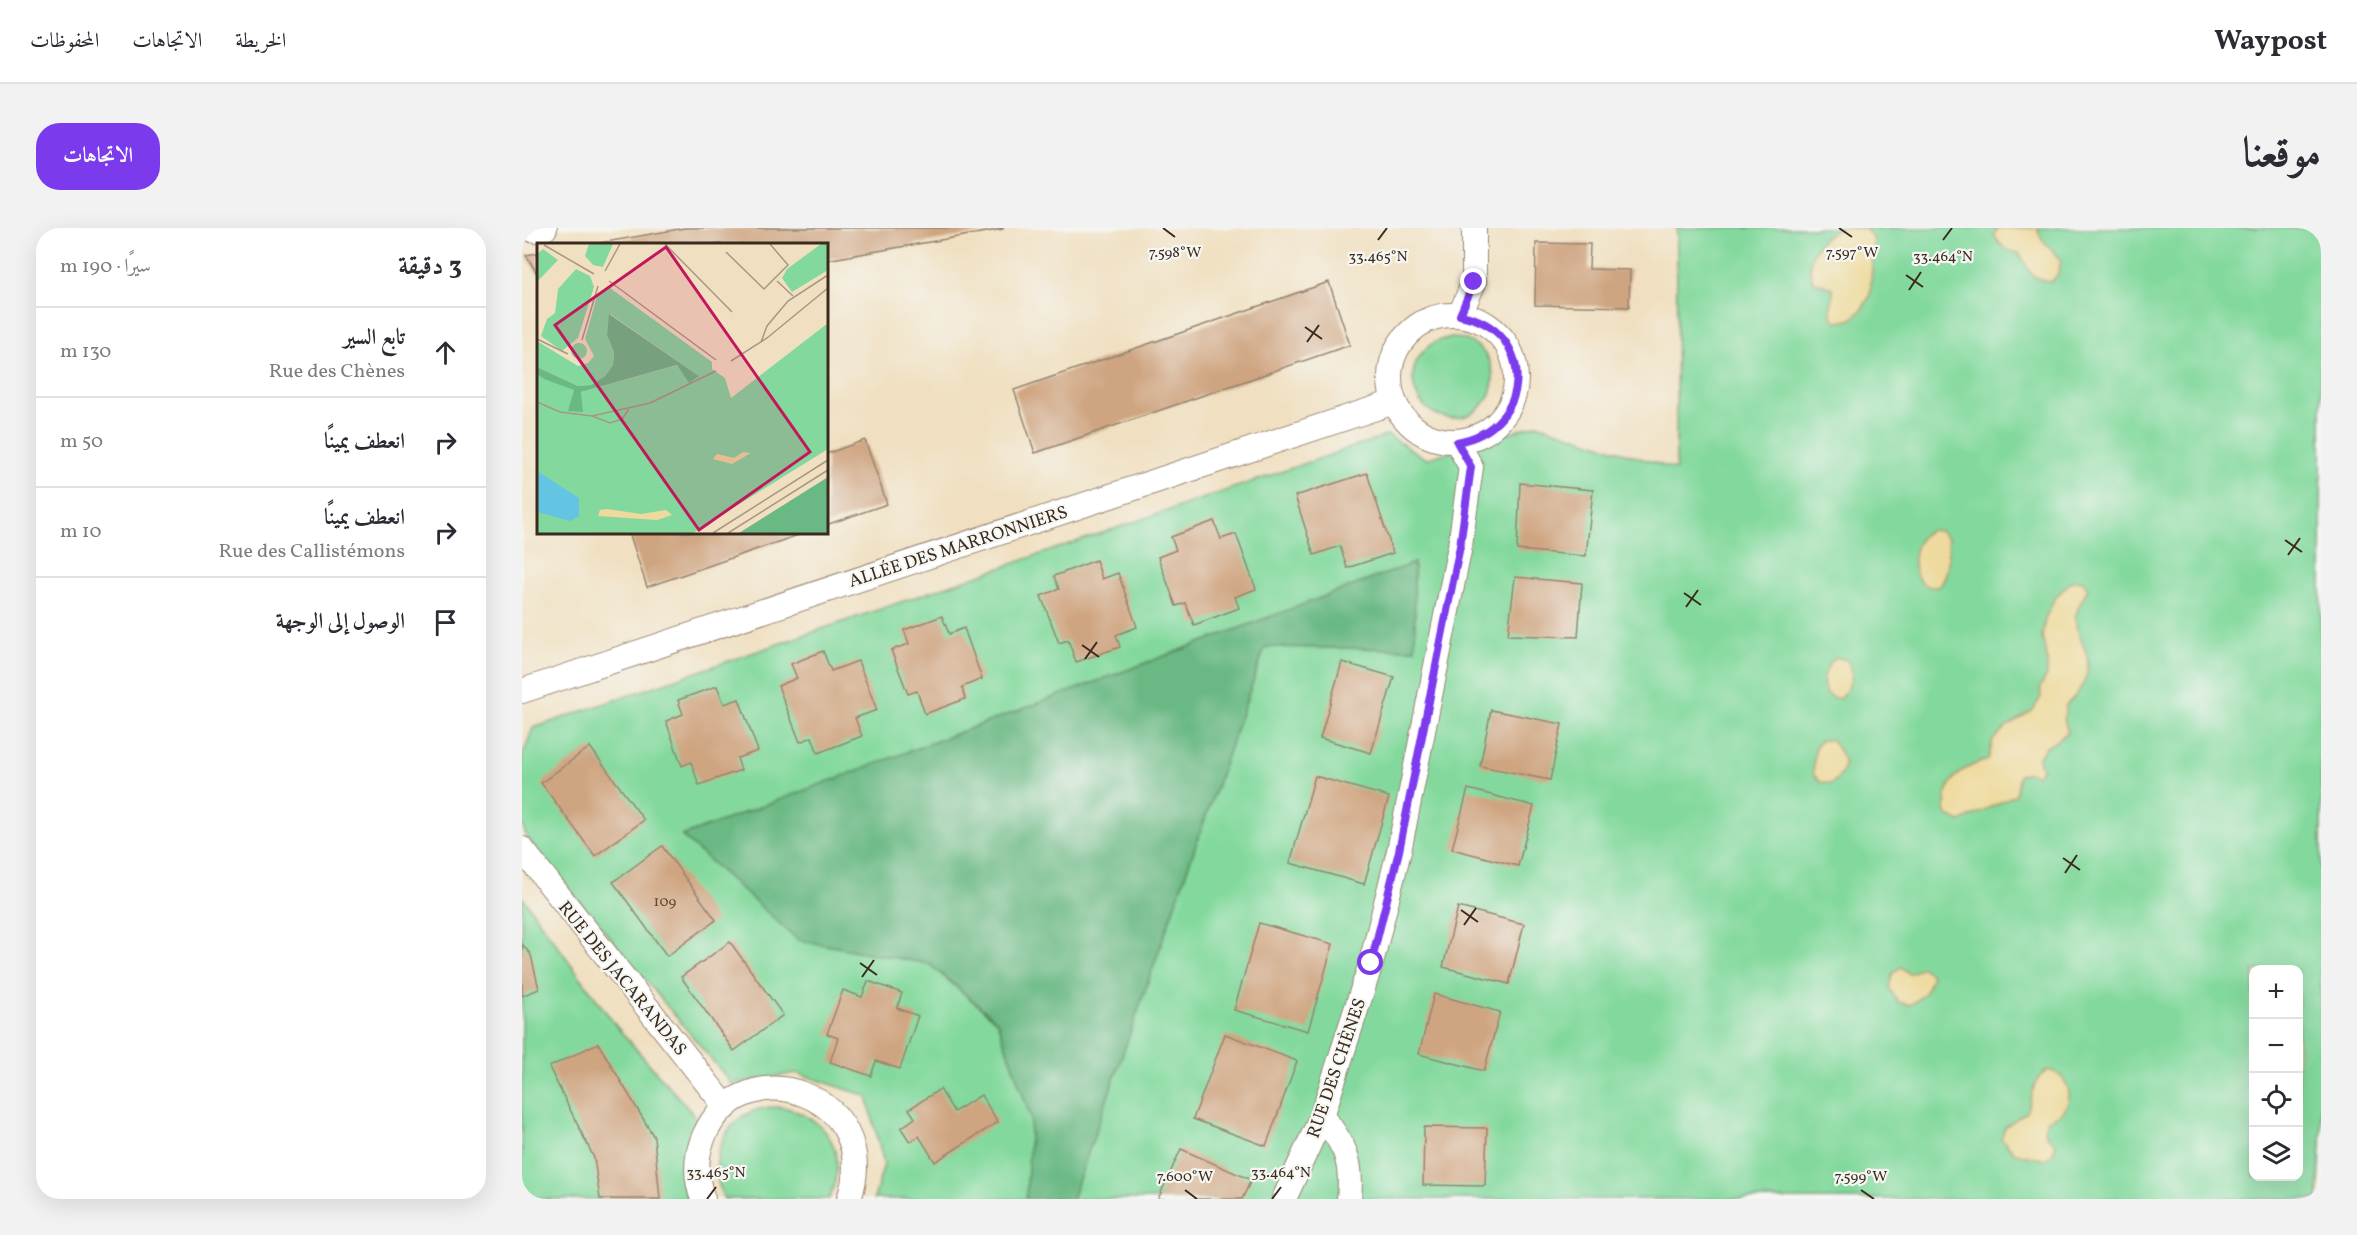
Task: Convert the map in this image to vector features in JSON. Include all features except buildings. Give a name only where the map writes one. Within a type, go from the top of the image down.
[{"type":"street","points":[[524,228],[536,230],[545,228]]},
{"type":"street","points":[[1460,315],[1474,282],[1474,228]]},
{"type":"street","points":[[1460,315],[1489,325],[1504,340],[1514,359],[1517,380],[1513,400],[1502,418],[1486,432],[1457,442],[1437,440],[1419,432],[1404,419],[1394,402],[1390,372],[1400,344],[1413,329],[1430,319],[1460,315]]},
{"type":"street","name":"ALLÉE DES MARRONNIERS","points":[[522,691],[1394,402]]},
{"type":"street","name":"RUE DES CHÈNES","points":[[1284,1199],[1322,1116],[1371,963],[1399,851],[1460,546],[1471,467],[1457,442]]},
{"type":"street","name":"RUE DES JACARANDAS","points":[[522,849],[726,1107]]},
{"type":"street","points":[[703,1199],[697,1176],[698,1154],[711,1123],[726,1107],[744,1096],[777,1088],[798,1092],[819,1101],[836,1115],[852,1144],[856,1166],[849,1199]]},
{"type":"street","points":[[1322,1116],[1340,1139],[1349,1159],[1349,1199]]},
{"type":"green space","points":[[1677,228],[2321,228],[2321,1143],[2318,1199],[1072,1199],[1265,647],[1415,649],[1414,563],[682,836],[798,939],[929,964],[997,1022],[1031,1118],[1026,1199],[874,1199],[884,1164],[867,1096],[797,1073],[732,1084],[527,838],[522,824],[522,757],[533,728],[1388,435],[1426,459],[1537,424],[1676,470]]},
{"type":"green space","points":[[1453,338],[1468,341],[1481,350],[1490,363],[1493,378],[1490,393],[1481,406],[1468,415],[1453,418],[1438,415],[1425,406],[1416,393],[1413,378],[1416,363],[1425,350],[1438,341]]},
{"type":"green space","points":[[1414,563],[1415,649],[1265,647],[1072,1199],[1026,1199],[1031,1118],[997,1021],[929,964],[798,940],[682,836]]},
{"type":"green space","points":[[522,897],[616,1026],[698,1120],[682,1171],[687,1199],[522,1199]]},
{"type":"green space","points":[[783,1107],[813,1120],[831,1141],[836,1153],[837,1167],[829,1199],[724,1199],[717,1171],[718,1157],[728,1131],[749,1113],[764,1108]]},
{"type":"sand","points":[[1842,228],[1865,228],[1874,240],[1870,296],[1861,311],[1850,320],[1837,322],[1831,314],[1833,288],[1814,282],[1810,265],[1820,242]]},
{"type":"sand","points":[[1998,228],[2037,228],[2044,241],[2061,260],[2058,274],[2051,282],[2033,275],[2019,253],[2007,250],[2002,245],[1994,235]]},
{"type":"sand","points":[[1931,530],[1940,531],[1948,538],[1949,550],[1943,581],[1940,586],[1930,587],[1923,584],[1917,577],[1914,560],[1918,542]]},
{"type":"sand","points":[[2082,580],[2088,588],[2078,608],[2076,623],[2088,664],[2082,686],[2066,705],[2064,718],[2068,733],[2045,748],[2039,757],[2043,768],[2037,775],[2029,772],[2019,775],[2015,795],[1960,822],[1946,815],[1946,794],[1954,778],[1968,767],[1988,760],[1993,740],[2006,727],[2033,710],[2041,697],[2040,687],[2047,676],[2047,660],[2042,636],[2045,619],[2055,598],[2071,581]]},
{"type":"sand","points":[[1836,657],[1847,660],[1852,671],[1851,681],[1840,699],[1827,693],[1823,681],[1827,668]]},
{"type":"sand","points":[[1831,739],[1840,751],[1844,763],[1841,773],[1831,784],[1820,782],[1813,774],[1815,748],[1820,741]]},
{"type":"sand","points":[[1901,967],[1909,974],[1922,967],[1932,975],[1924,993],[1910,1005],[1898,1002],[1889,988],[1892,974]]},
{"type":"sand","points":[[2048,1070],[2059,1075],[2067,1085],[2069,1096],[2064,1111],[2048,1120],[2044,1129],[2047,1136],[2056,1144],[2053,1153],[2045,1160],[2015,1153],[2001,1138],[2005,1127],[2026,1112],[2035,1083]]},
{"type":"route","points":[[1371,963],[1417,768],[1460,546],[1471,467],[1457,442],[1477,437],[1495,426],[1513,400],[1517,380],[1510,349],[1497,332],[1489,325],[1460,315],[1474,282]]}]
